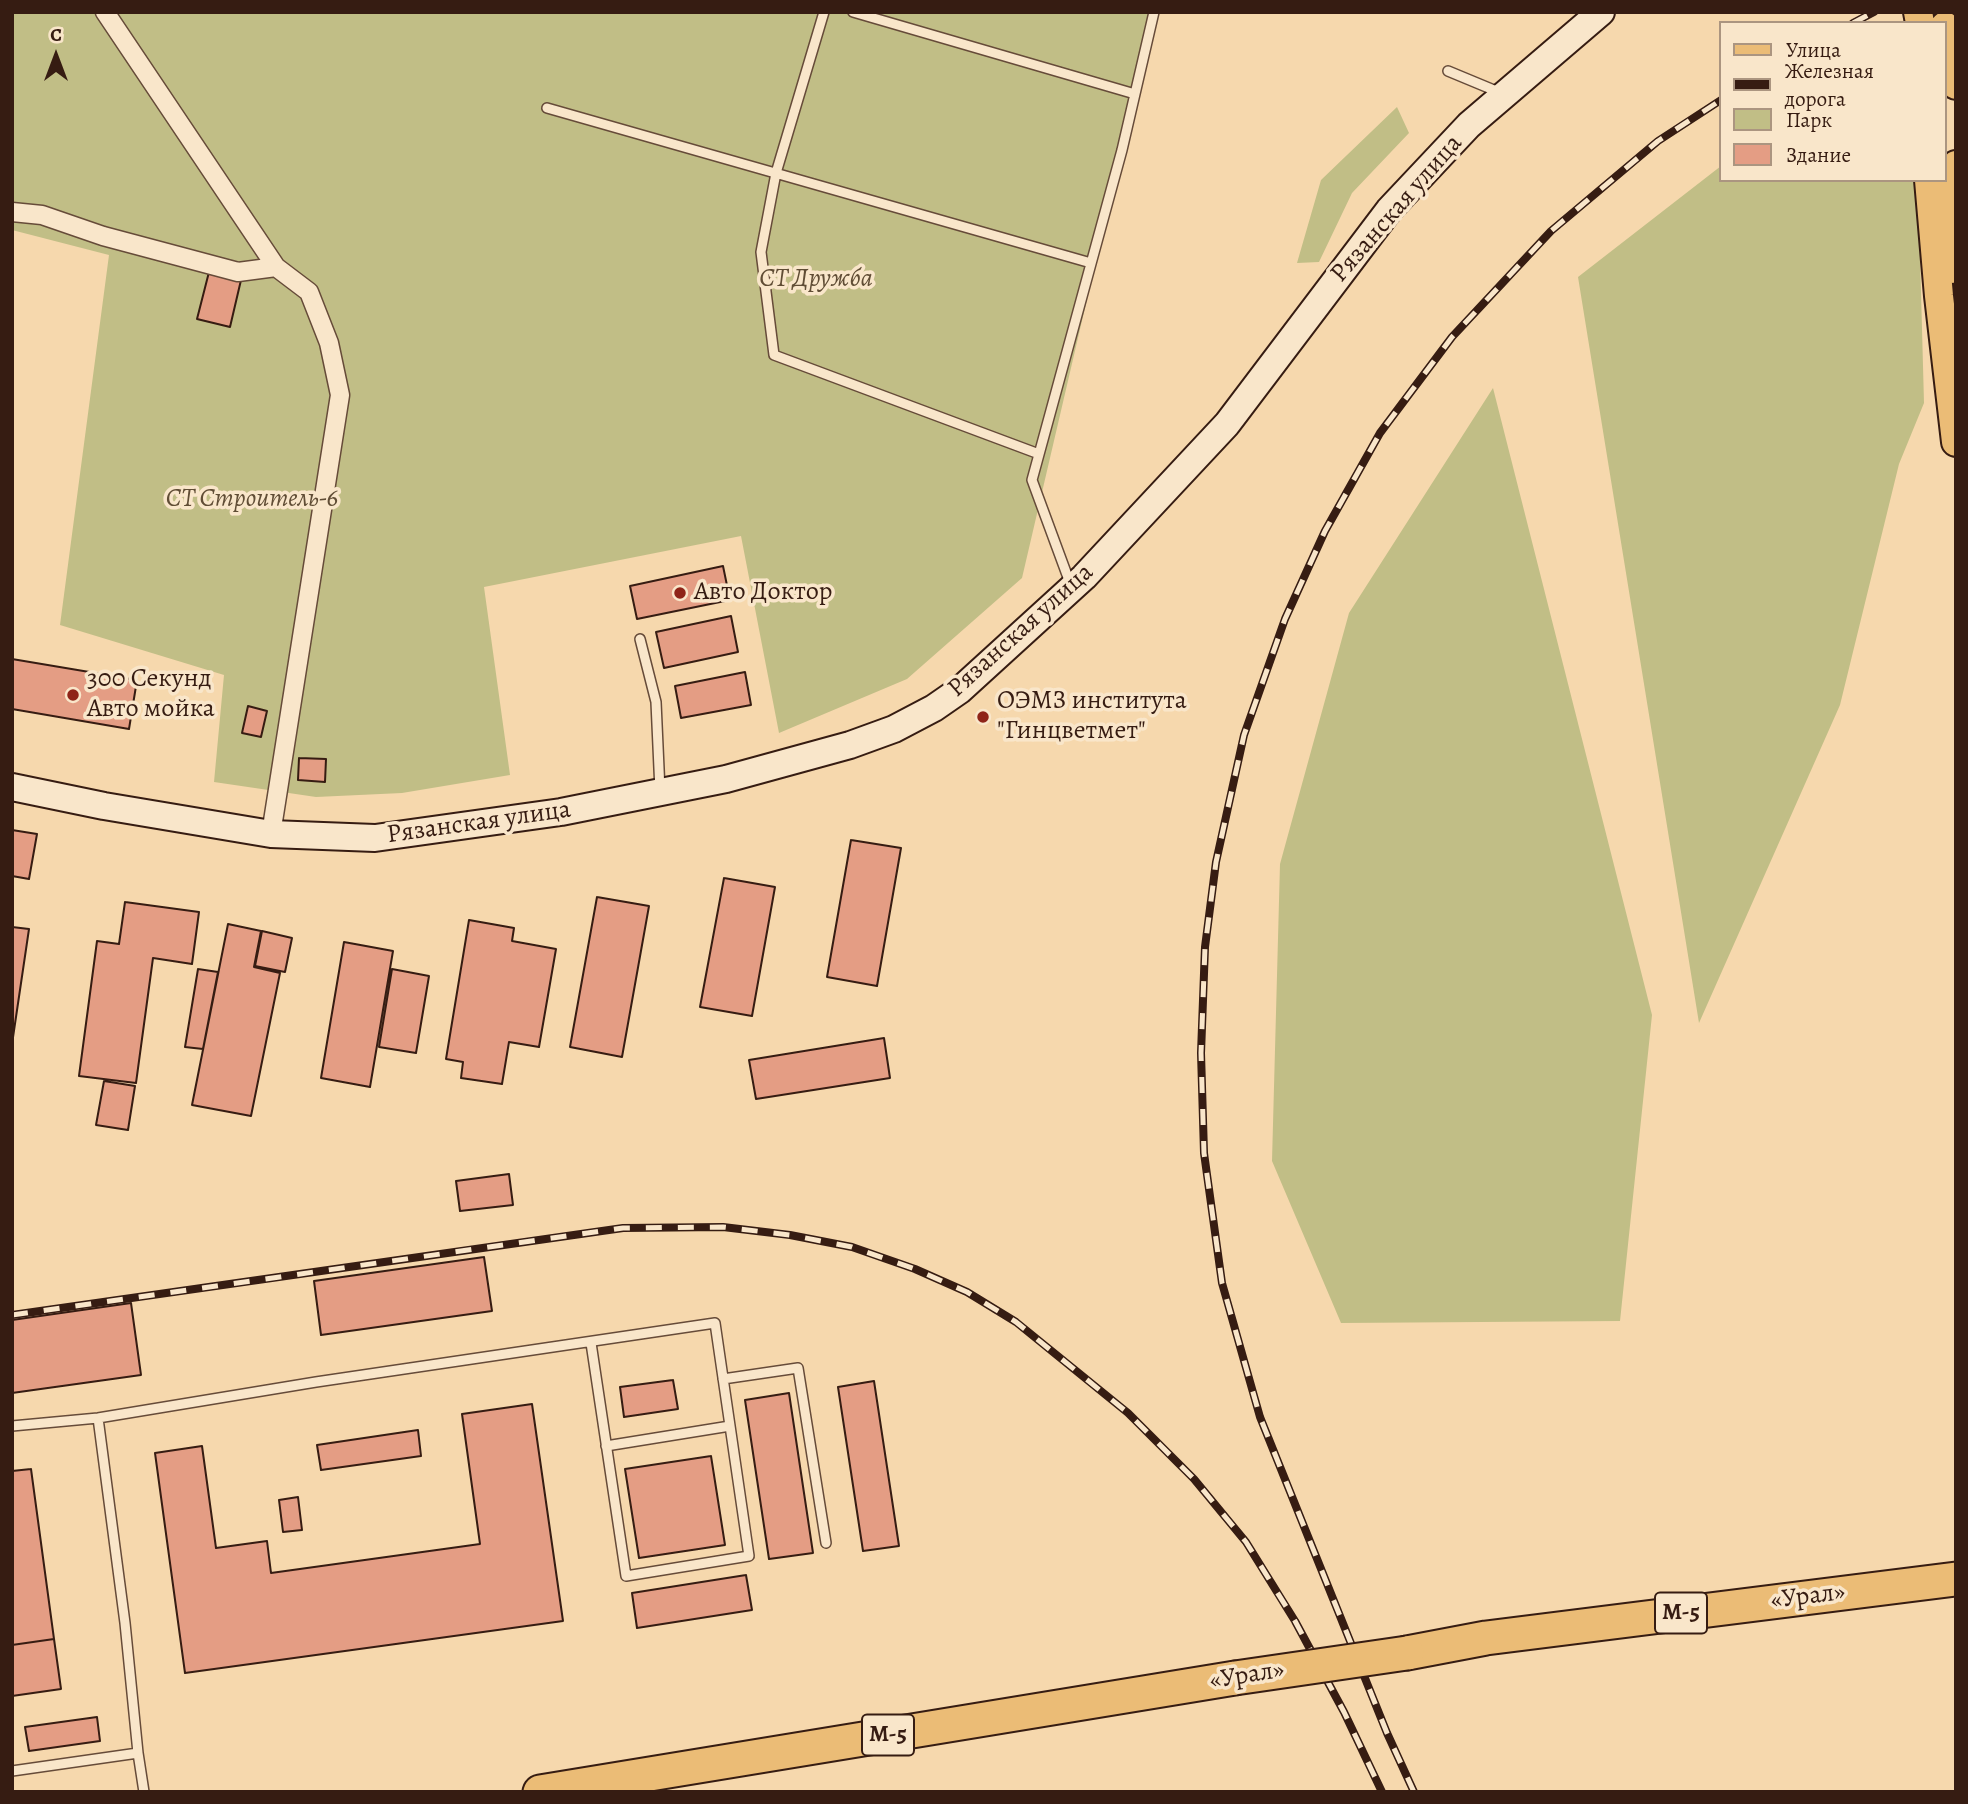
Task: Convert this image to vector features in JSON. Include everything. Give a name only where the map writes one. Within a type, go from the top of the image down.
[{"type":"highway","name":"«Урал»","points":[[540,1792],[1235,1678],[1407,1653],[1486,1638],[1956,1579]]},
{"type":"main road","points":[[1947,34],[1955,73]]},
{"type":"main road","points":[[1947,155],[1956,175]]},
{"type":"main road","points":[[1947,363],[1956,165]]},
{"type":"main road","points":[[1929,182],[1956,442]]},
{"type":"street","points":[[105,12],[276,267],[309,292],[329,344],[340,395],[271,834]]},
{"type":"street","name":"Рязанская улица","points":[[12,787],[104,806],[271,834],[375,838],[561,812],[738,776],[850,745],[894,729],[934,708],[960,690],[1072,588],[1227,424],[1389,210],[1469,125],[1601,12]]},
{"type":"street","points":[[12,212],[41,215],[103,236],[238,272],[276,267]]},
{"type":"lane","points":[[824,12],[776,173],[761,252],[774,355],[1039,454]]},
{"type":"lane","points":[[853,12],[1135,94]]},
{"type":"lane","points":[[1072,588],[1032,480],[1091,263],[1154,12]]},
{"type":"lane","points":[[1448,71],[1505,95]]},
{"type":"lane","points":[[547,108],[1091,263]]},
{"type":"lane","points":[[640,639],[656,702],[660,792]]},
{"type":"lane","points":[[12,1426],[98,1418],[330,1380],[715,1323],[749,1556],[625,1576],[591,1343]]},
{"type":"lane","points":[[723,1379],[798,1368],[826,1543]]},
{"type":"lane","points":[[98,1418],[144,1792]]},
{"type":"lane","points":[[606,1446],[730,1426]]},
{"type":"lane","points":[[12,1771],[138,1753]]},
{"type":"green space","name":"СТ Дружба","points":[[12,12],[1154,12],[1022,578],[907,679],[779,733],[741,536],[484,587],[510,775],[402,793],[316,797],[214,782],[224,675],[60,625],[109,255],[12,230]]},
{"type":"green space","points":[[1397,107],[1409,133],[1352,193],[1319,262],[1297,263],[1321,180]]},
{"type":"green space","points":[[1720,167],[1720,182],[1918,182],[1924,403],[1899,464],[1840,705],[1699,1023],[1578,277]]},
{"type":"green space","points":[[1493,388],[1652,1015],[1620,1321],[1341,1323],[1272,1161],[1280,864],[1349,613]]},
{"type":"building","points":[[209,272],[241,280],[230,327],[197,319]]},
{"type":"building","name":"Авто Доктор","points":[[723,566],[730,600],[637,619],[630,586]]},
{"type":"building","points":[[731,616],[738,652],[664,668],[656,632]]},
{"type":"building","name":"300 Секунд Авто мойка","points":[[12,659],[137,680],[129,729],[12,709]]},
{"type":"building","points":[[745,672],[751,705],[681,718],[675,686]]},
{"type":"building","points":[[248,706],[267,711],[261,737],[242,733]]},
{"type":"building","points":[[299,758],[326,759],[325,782],[298,780]]},
{"type":"building","points":[[12,830],[37,834],[29,879],[12,876]]},
{"type":"building","points":[[851,840],[901,848],[877,986],[827,977]]},
{"type":"building","points":[[724,878],[775,887],[752,1016],[700,1007]]},
{"type":"building","points":[[597,897],[649,906],[622,1057],[570,1047]]},
{"type":"building","points":[[125,902],[199,912],[192,964],[153,958],[136,1083],[79,1076],[97,941],[119,944]]},
{"type":"building","points":[[469,920],[514,928],[512,941],[556,949],[539,1047],[509,1042],[502,1084],[461,1078],[463,1062],[446,1059]]},
{"type":"building","points":[[228,924],[261,931],[254,967],[280,973],[251,1116],[192,1105]]},
{"type":"building","points":[[12,927],[29,929],[12,1044]]},
{"type":"building","points":[[262,931],[292,938],[285,972],[255,966]]},
{"type":"building","points":[[344,942],[393,951],[370,1087],[321,1078]]},
{"type":"building","points":[[198,969],[218,972],[203,1049],[185,1047]]},
{"type":"building","points":[[392,969],[429,976],[416,1053],[379,1047]]},
{"type":"building","points":[[884,1038],[890,1078],[756,1099],[749,1060]]},
{"type":"building","points":[[104,1081],[135,1086],[128,1130],[96,1125]]},
{"type":"building","points":[[509,1174],[513,1205],[460,1211],[456,1181]]},
{"type":"building","points":[[484,1257],[492,1311],[321,1335],[314,1281]]},
{"type":"building","points":[[131,1303],[141,1375],[12,1393],[12,1320]]},
{"type":"building","points":[[673,1380],[678,1409],[624,1417],[620,1387]]},
{"type":"building","points":[[874,1381],[899,1546],[863,1551],[838,1387]]},
{"type":"building","points":[[789,1393],[813,1553],[769,1559],[745,1400]]},
{"type":"building","points":[[532,1404],[563,1621],[185,1673],[155,1453],[202,1446],[216,1548],[267,1541],[271,1573],[480,1544],[462,1414]]},
{"type":"building","points":[[418,1430],[421,1456],[321,1470],[317,1445]]},
{"type":"building","points":[[711,1456],[725,1545],[639,1558],[625,1469]]},
{"type":"building","points":[[31,1469],[54,1639],[12,1645],[12,1471]]},
{"type":"building","points":[[298,1497],[302,1530],[283,1532],[279,1500]]},
{"type":"building","points":[[746,1575],[752,1610],[637,1628],[632,1593]]},
{"type":"building","points":[[54,1639],[61,1689],[12,1696],[12,1645]]},
{"type":"building","points":[[97,1717],[100,1741],[29,1751],[25,1727]]},
{"type":"railway","points":[[1857,21],[1874,12]]},
{"type":"railway","points":[[1414,1792],[1387,1733],[1260,1417],[1222,1283],[1204,1153],[1201,1053],[1205,947],[1216,862],[1244,735],[1285,619],[1325,531],[1380,433],[1452,337],[1551,231],[1658,141],[1720,101]]},
{"type":"railway","points":[[12,1315],[623,1228],[723,1227],[790,1235],[852,1247],[915,1269],[967,1292],[1016,1322],[1128,1413],[1194,1479],[1246,1542],[1295,1621],[1344,1712],[1382,1792]]},
{"type":"place","name":"Авто Доктор","points":[[680,593]]},
{"type":"place","name":"300 Секунд Авто мойка","points":[[73,695]]},
{"type":"place","name":"ОЭМЗ института \"Гинцветмет\"","points":[[983,717]]},
{"type":"park label","name":"СТ Строитель-6","points":[[252,500]]}]
